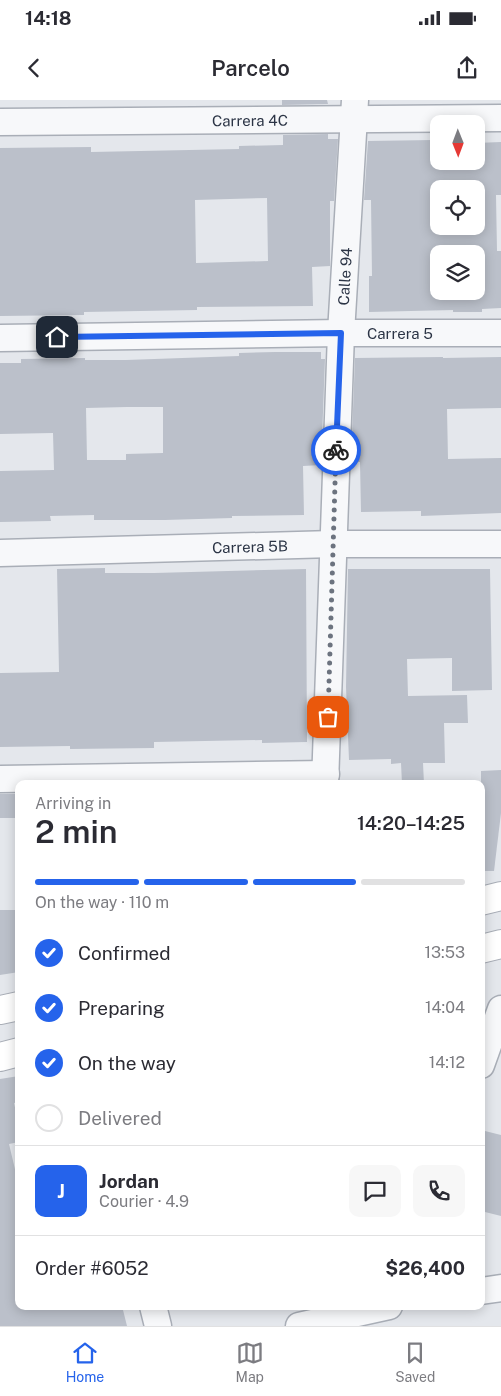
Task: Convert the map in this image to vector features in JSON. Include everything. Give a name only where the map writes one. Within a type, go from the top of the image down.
[{"type":"main road","points":[[485,899],[501,896]]},
{"type":"main road","points":[[485,948],[501,944]]},
{"type":"main road","points":[[0,1010],[15,1007]]},
{"type":"main road","points":[[0,1057],[15,1053]]},
{"type":"street","name":"Carrera 4C","points":[[0,122],[354,109],[501,118]]},
{"type":"street","name":"Calle 94","points":[[325,779],[341,333],[354,109]]},
{"type":"street","name":"Carrera 5","points":[[0,338],[341,333],[501,333]]},
{"type":"street","name":"Carrera 5B","points":[[0,553],[333,544],[501,544]]},
{"type":"street","points":[[0,779],[325,779]]},
{"type":"street","points":[[485,1054],[501,1009]]},
{"type":"street","points":[[485,1290],[501,1288]]},
{"type":"street","points":[[154,1310],[158,1326]]},
{"type":"street","points":[[299,1326],[371,1310]]},
{"type":"building","points":[[282,100],[327,100],[328,104],[282,105]]},
{"type":"building","points":[[328,134],[328,139],[338,139],[334,201],[330,201],[330,266],[312,267],[313,306],[197,307],[197,310],[84,312],[84,315],[0,316],[0,148],[91,147],[91,152],[239,149],[239,146],[283,145],[283,135]],"holes":[[[267,198],[268,261],[196,263],[195,200]]]},
{"type":"building","points":[[430,140],[430,170],[485,170],[485,143],[501,142],[501,195],[496,195],[497,251],[501,251],[501,308],[482,309],[482,312],[453,312],[453,310],[369,312],[369,276],[372,276],[371,200],[364,200],[368,141]]},
{"type":"building","points":[[321,352],[321,359],[325,359],[321,465],[303,466],[304,515],[232,516],[232,518],[165,520],[94,520],[94,515],[50,516],[51,521],[0,522],[0,471],[54,470],[53,433],[0,434],[0,363],[21,363],[21,359],[85,358],[85,360],[126,360],[239,356],[239,353]],"holes":[[[163,407],[163,453],[126,454],[126,460],[87,460],[86,408]]]},
{"type":"building","points":[[501,357],[501,408],[447,409],[448,459],[501,458],[501,513],[421,516],[421,511],[361,512],[360,462],[351,462],[355,358]]},
{"type":"building","points":[[105,568],[105,573],[306,569],[307,742],[262,743],[262,740],[154,742],[154,748],[70,749],[70,746],[0,747],[0,673],[59,672],[57,569]]},
{"type":"building","points":[[348,569],[490,569],[492,690],[452,691],[452,658],[407,659],[408,696],[467,695],[468,723],[444,723],[445,763],[423,763],[424,780],[402,780],[401,763],[391,764],[391,759],[349,760],[346,687]]},
{"type":"building","points":[[501,770],[501,813],[494,871],[485,871],[485,780],[481,780],[481,771]]},
{"type":"building","points":[[0,794],[15,794],[15,818],[0,818]]},
{"type":"building","points":[[0,910],[15,910],[15,973],[0,975]]},
{"type":"building","points":[[15,1077],[15,1143],[9,1144],[15,1169],[15,1310],[123,1310],[127,1326],[0,1326],[0,1079]]},
{"type":"building","points":[[485,1131],[501,1135],[501,1216],[485,1212]]},
{"type":"way so far","points":[[328,717],[336,450]]},
{"type":"route","points":[[57,337],[341,333],[336,450]]}]
